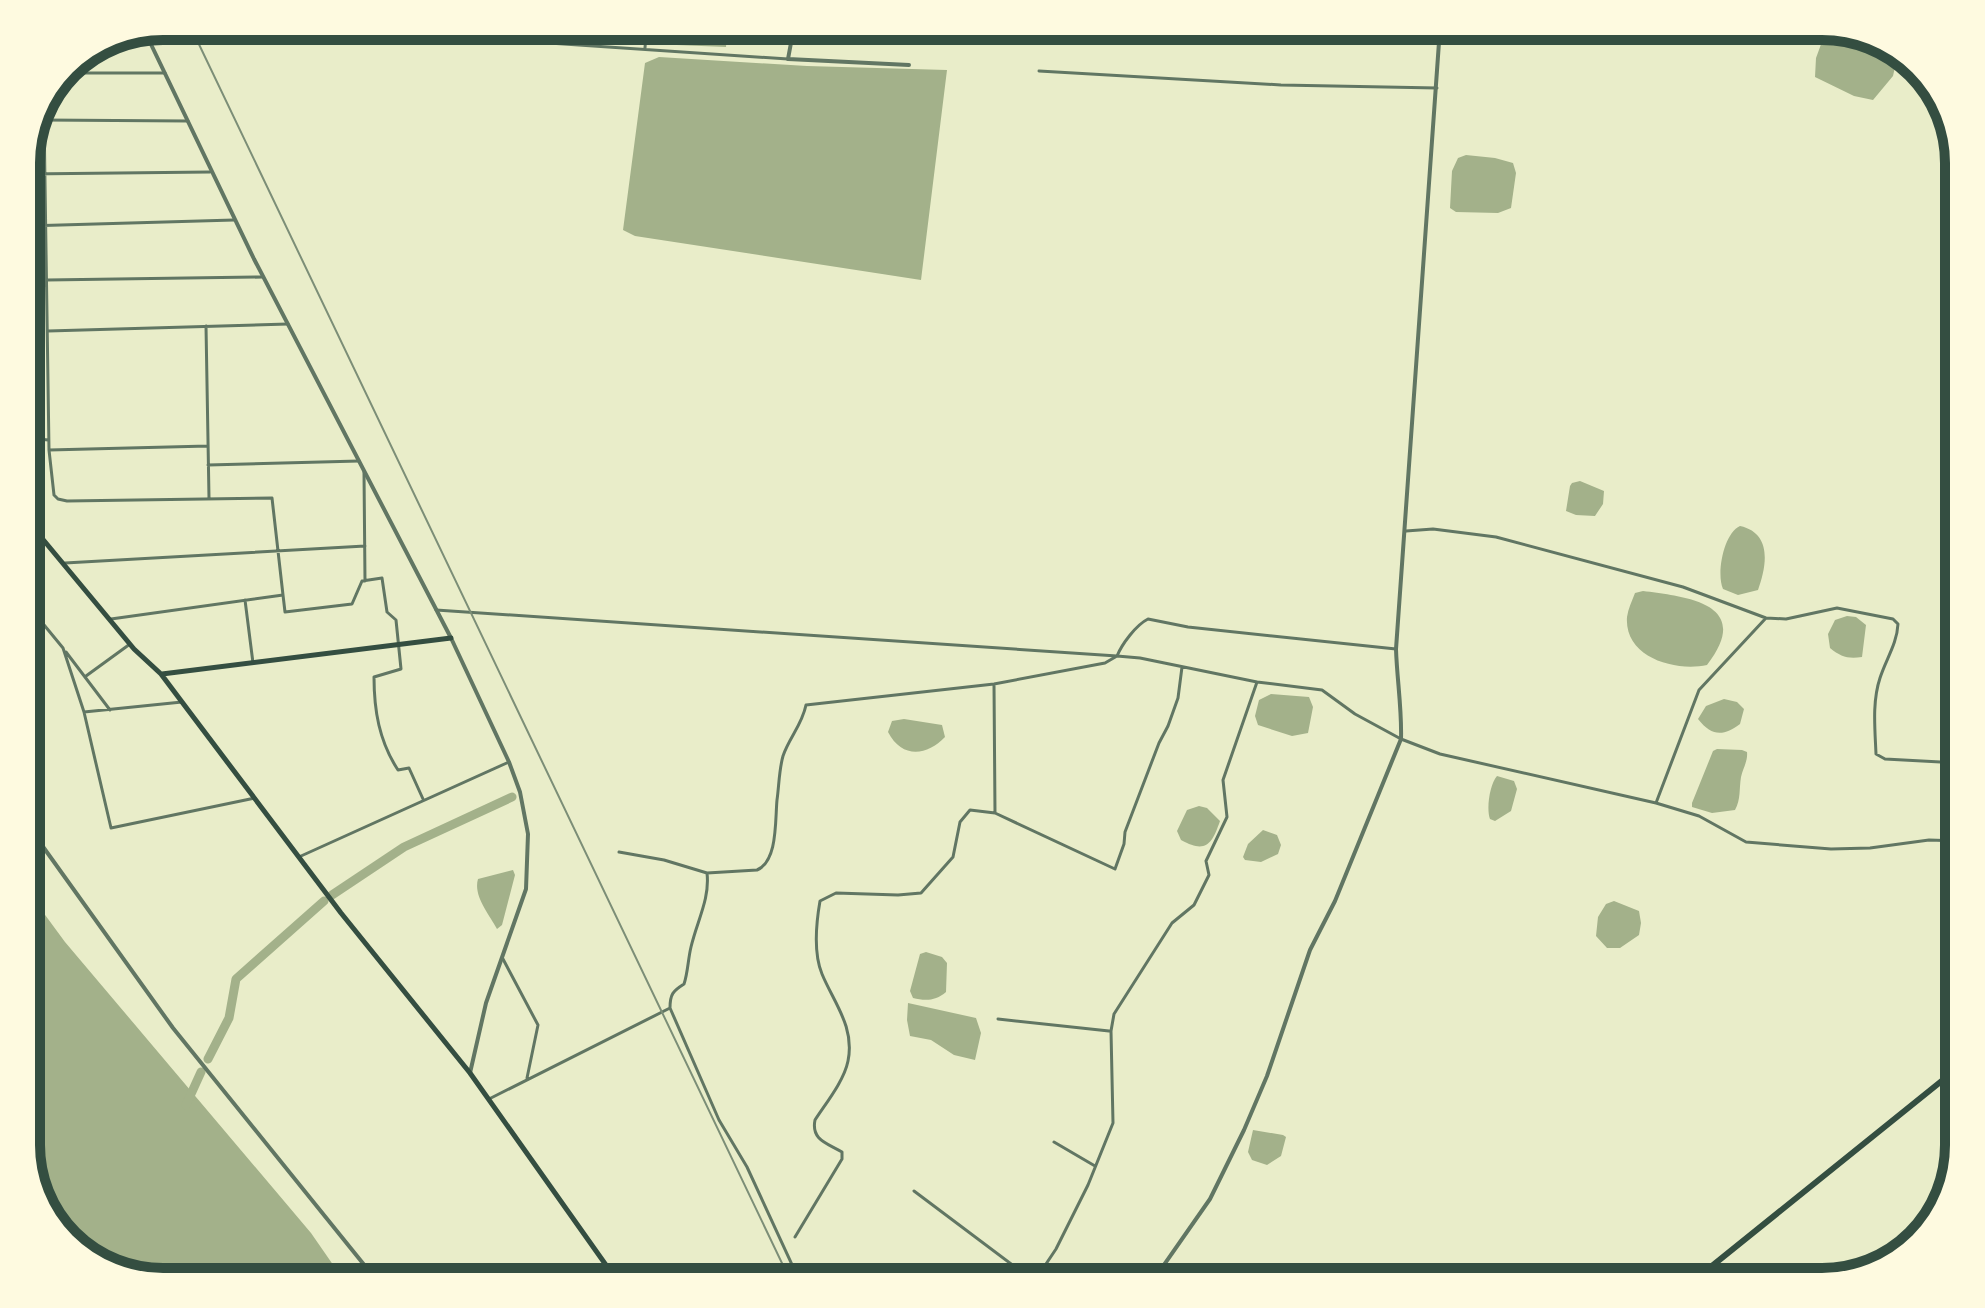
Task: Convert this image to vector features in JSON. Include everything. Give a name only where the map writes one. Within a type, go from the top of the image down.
[{"type":"highway","points":[[1709,1268],[1945,1078]]},
{"type":"main road","points":[[40,536],[130,644],[153,670],[161,674],[341,913],[470,1073],[608,1268]]},
{"type":"main road","points":[[161,674],[451,638]]},
{"type":"street","points":[[512,40],[909,65]]},
{"type":"street","points":[[645,48],[646,40]]},
{"type":"street","points":[[788,59],[792,40]]},
{"type":"street","points":[[1162,1268],[1210,1199],[1244,1130],[1267,1076],[1310,950],[1335,901],[1401,739],[1402,712],[1396,649],[1439,40]]},
{"type":"street","points":[[149,41],[263,277],[451,638],[509,762],[526,816],[528,874],[522,904],[486,1003],[470,1073]]},
{"type":"street","points":[[1039,71],[1281,85],[1437,88]]},
{"type":"street","points":[[79,73],[165,73]]},
{"type":"street","points":[[49,118],[188,121]]},
{"type":"street","points":[[44,134],[52,489],[58,499],[272,498],[285,612],[352,604],[362,581],[382,578],[387,612],[396,620],[401,669],[374,677],[374,706],[382,739],[394,763],[401,770],[409,768],[423,799]]},
{"type":"street","points":[[40,174],[212,172]]},
{"type":"street","points":[[40,226],[235,220]]},
{"type":"street","points":[[47,280],[263,277]]},
{"type":"street","points":[[40,282],[47,288]]},
{"type":"street","points":[[48,331],[288,324]]},
{"type":"street","points":[[206,326],[209,498]]},
{"type":"street","points":[[40,439],[49,440]]},
{"type":"street","points":[[49,450],[208,446]]},
{"type":"street","points":[[208,465],[359,461]]},
{"type":"street","points":[[364,472],[365,581]]},
{"type":"street","points":[[1406,531],[1433,529],[1496,537],[1683,587],[1766,618],[1786,619],[1837,608],[1893,619],[1898,624],[1897,637],[1879,680],[1874,716],[1876,754],[1885,759],[1945,762]]},
{"type":"street","points":[[63,563],[365,546]]},
{"type":"street","points":[[111,619],[283,595]]},
{"type":"street","points":[[245,600],[253,663]]},
{"type":"street","points":[[436,610],[1117,656],[1257,682],[1322,690],[1355,714],[1401,739],[1440,754],[1656,803],[1699,816],[1746,842],[1831,849],[1945,841]]},
{"type":"street","points":[[1656,803],[1699,690],[1766,618]]},
{"type":"street","points":[[619,852],[664,860],[707,873],[757,870],[764,866],[772,844],[784,756],[803,721],[806,705],[994,684],[1105,663],[1117,656],[1121,646],[1142,621],[1148,619],[1188,627],[1396,649]]},
{"type":"street","points":[[40,620],[110,710]]},
{"type":"street","points":[[86,676],[130,644]]},
{"type":"street","points":[[63,648],[84,712],[111,828],[256,798]]},
{"type":"street","points":[[795,1237],[842,1159],[842,1152],[820,1140],[813,1129],[848,1062],[849,1040],[843,1013],[822,974],[818,959],[816,932],[820,901],[836,893],[921,893],[953,857],[960,822],[970,810],[995,813],[1115,869],[1151,761],[1178,698],[1182,667]]},
{"type":"street","points":[[1044,1268],[1056,1249],[1113,1123],[1111,1031],[1114,1014],[1172,923],[1194,905],[1209,875],[1206,861],[1227,817],[1223,780],[1226,765],[1238,742],[1257,682]]},
{"type":"street","points":[[994,684],[995,813]]},
{"type":"street","points":[[84,712],[182,702]]},
{"type":"street","points":[[299,856],[509,762]]},
{"type":"street","points":[[40,843],[173,1028],[367,1268]]},
{"type":"street","points":[[707,873],[709,886],[691,945],[686,977],[684,984],[673,991],[670,1008],[719,1120],[747,1167],[794,1268]]},
{"type":"street","points":[[501,956],[538,1025],[527,1079]]},
{"type":"street","points":[[489,1099],[670,1008]]},
{"type":"street","points":[[998,1019],[1111,1031]]},
{"type":"street","points":[[1054,1142],[1095,1166]]},
{"type":"street","points":[[914,1191],[1016,1268]]},
{"type":"shaded area","points":[[652,40],[726,40],[726,47],[652,44]]},
{"type":"shaded area","points":[[1823,40],[1838,41],[1877,53],[1895,65],[1893,76],[1873,100],[1854,96],[1815,77],[1816,58]]},
{"type":"shaded area","points":[[659,57],[947,70],[921,280],[635,236],[623,230],[645,63]]},
{"type":"shaded area","points":[[1466,155],[1513,163],[1516,173],[1511,208],[1498,213],[1456,212],[1450,208],[1452,171],[1458,158]]},
{"type":"shaded area","points":[[1580,481],[1604,491],[1603,504],[1595,516],[1566,511],[1570,486]]},
{"type":"shaded area","points":[[1740,526],[1758,535],[1765,561],[1758,590],[1738,595],[1723,589],[1720,573],[1726,545],[1734,530]]},
{"type":"shaded area","points":[[1643,591],[1696,601],[1720,617],[1723,629],[1719,645],[1707,665],[1667,664],[1643,652],[1634,643],[1628,631],[1627,617],[1635,593]]},
{"type":"shaded area","points":[[1856,617],[1866,625],[1862,657],[1845,657],[1830,648],[1828,634],[1835,620]]},
{"type":"shaded area","points":[[1271,694],[1309,697],[1313,707],[1308,733],[1292,736],[1258,725],[1255,716],[1259,700]]},
{"type":"shaded area","points":[[1724,699],[1737,702],[1744,709],[1740,724],[1729,731],[1713,732],[1698,719],[1706,706]]},
{"type":"shaded area","points":[[904,719],[942,725],[945,737],[923,751],[900,747],[888,732],[892,721]]},
{"type":"shaded area","points":[[1742,750],[1747,755],[1735,810],[1712,813],[1692,807],[1692,803],[1713,751]]},
{"type":"shaded area","points":[[1497,776],[1514,781],[1517,789],[1511,811],[1495,821],[1490,819],[1489,803]]},
{"type":"shaded area","points":[[1199,806],[1207,808],[1220,821],[1211,841],[1202,846],[1181,840],[1177,831],[1187,810]]},
{"type":"shaded area","points":[[1263,830],[1277,835],[1281,845],[1278,854],[1261,862],[1245,860],[1243,857],[1248,844]]},
{"type":"shaded area","points":[[513,870],[515,875],[502,925],[497,929],[480,898],[478,879]]},
{"type":"shaded area","points":[[1614,901],[1639,911],[1641,923],[1639,935],[1620,948],[1607,948],[1596,936],[1598,917],[1606,904]]},
{"type":"shaded area","points":[[40,908],[65,942],[311,1233],[335,1268],[147,1267],[108,1255],[70,1226],[49,1192],[40,1153]]},
{"type":"shaded area","points":[[926,952],[942,957],[947,963],[946,992],[930,1000],[922,1000],[913,998],[910,991],[920,954]]},
{"type":"shaded area","points":[[908,1003],[976,1018],[981,1033],[975,1060],[954,1055],[931,1040],[910,1036]]},
{"type":"shaded area","points":[[1253,1130],[1286,1137],[1281,1156],[1267,1165],[1252,1160],[1248,1152]]},
{"type":"waterway","points":[[332,895],[404,847],[512,797]]},
{"type":"waterway","points":[[208,1059],[229,1018],[236,979],[324,901]]},
{"type":"waterway","points":[[186,1105],[201,1072]]},
{"type":"railway","points":[[197,40],[784,1268]]}]
